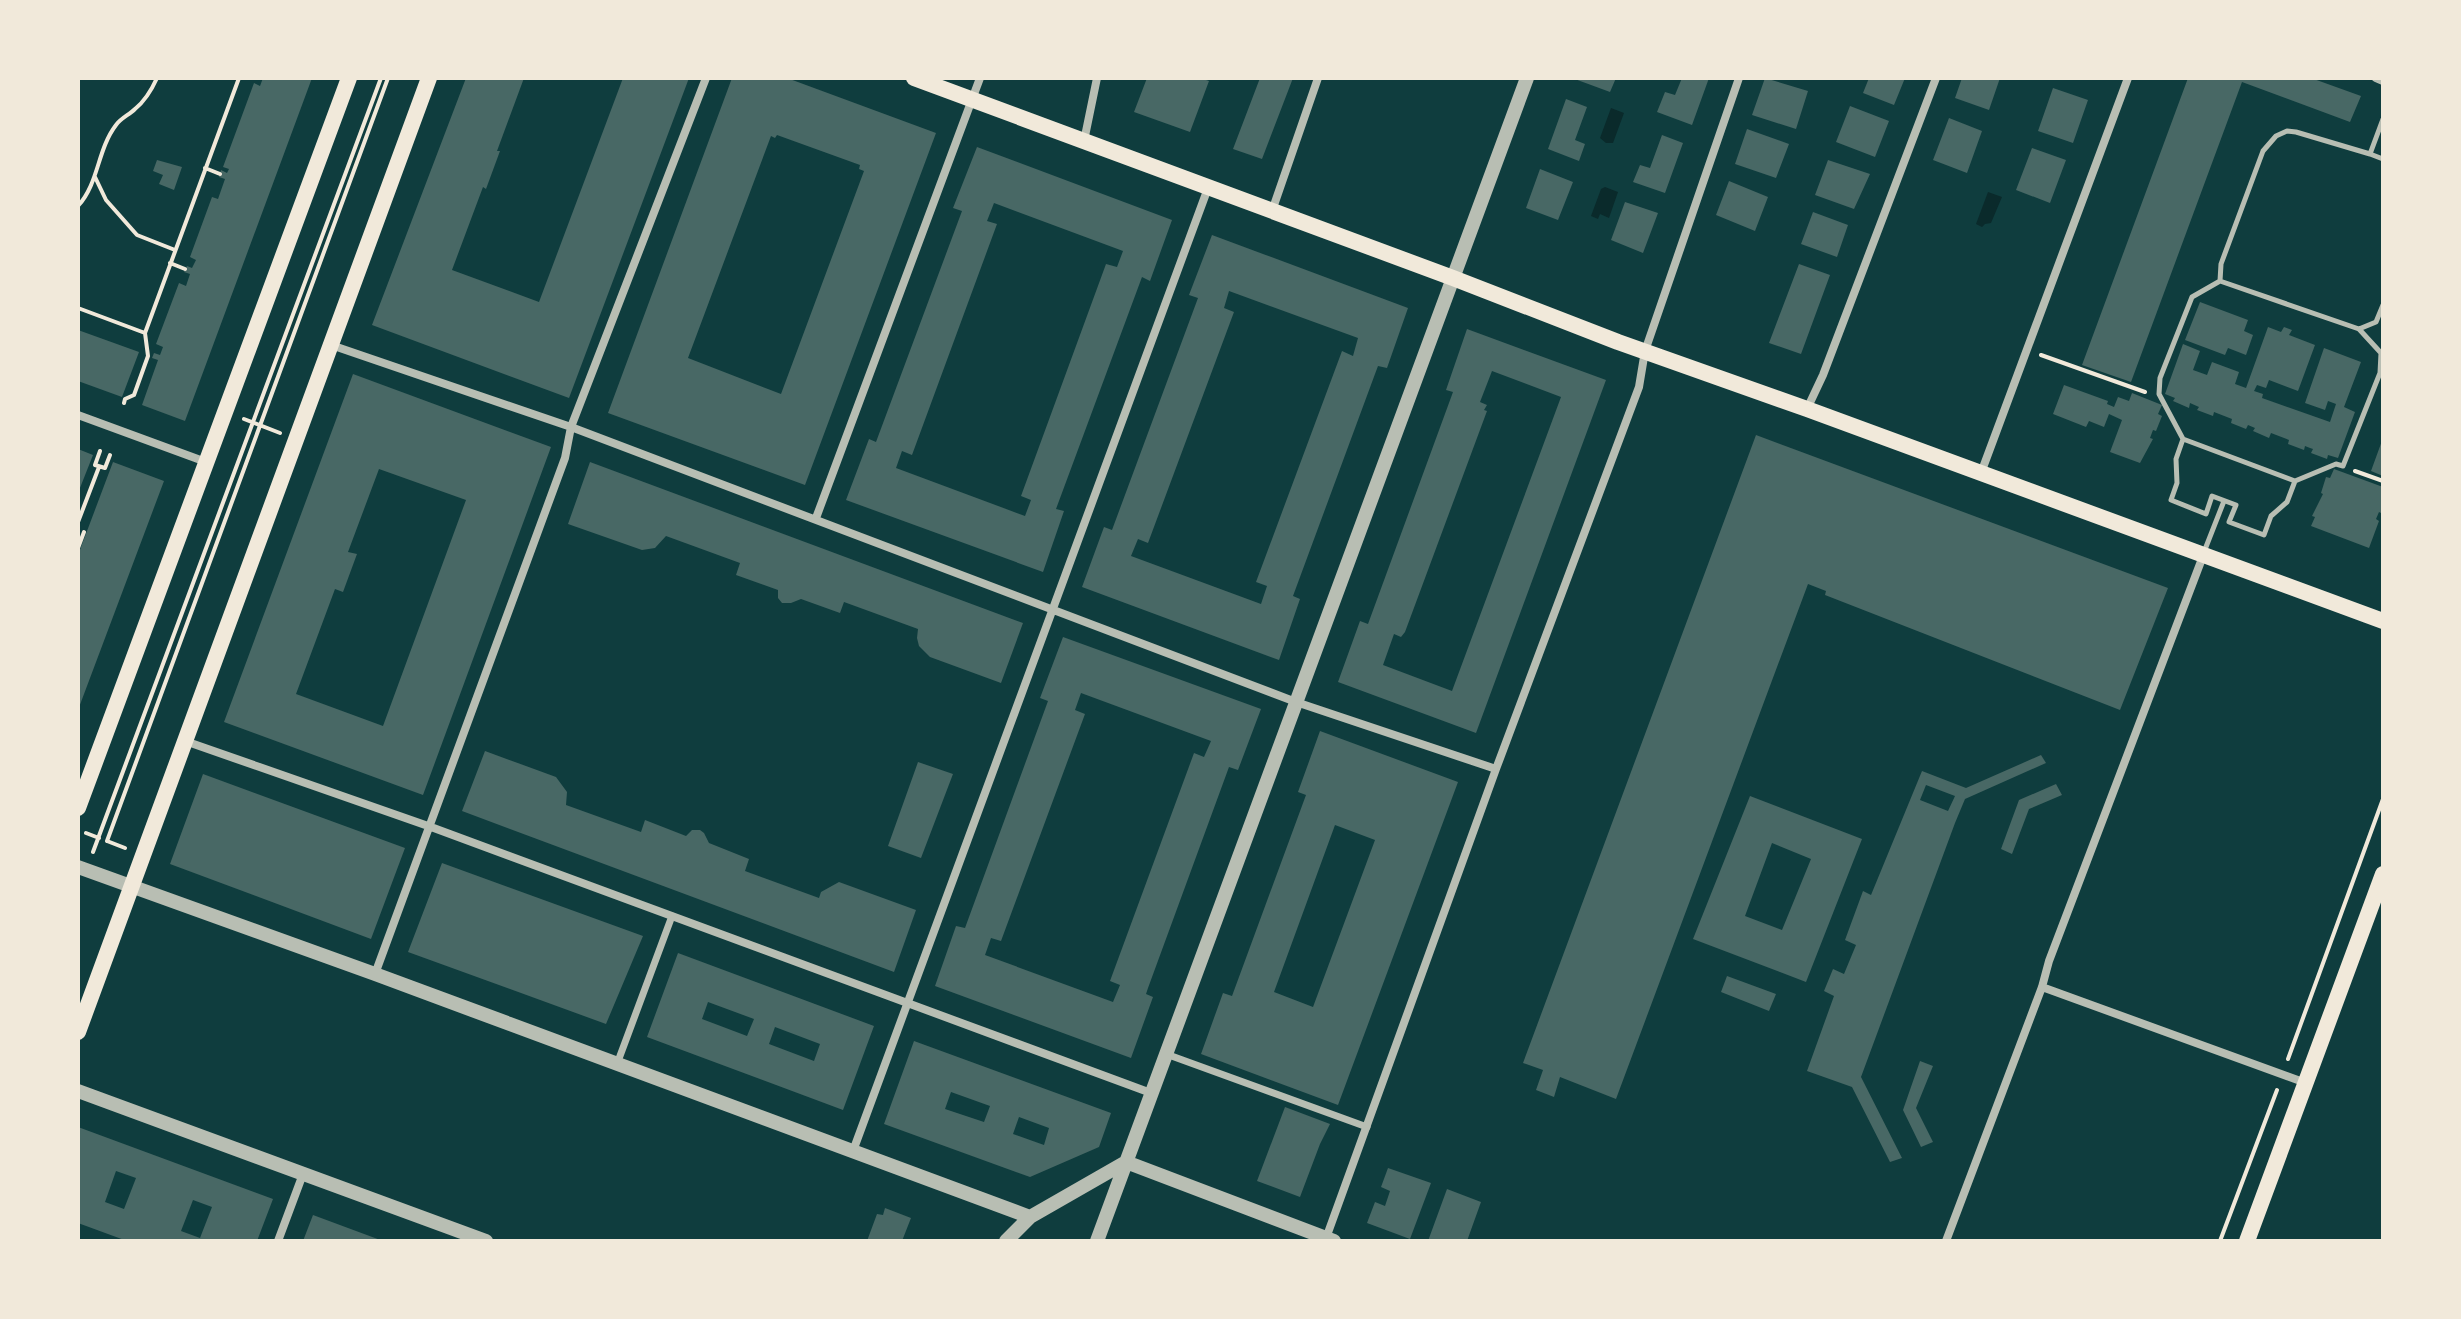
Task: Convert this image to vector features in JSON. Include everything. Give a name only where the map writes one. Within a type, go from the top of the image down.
[{"type":"main road","points":[[78,808],[349,78]]},
{"type":"main road","points":[[78,1032],[429,78]]},
{"type":"main road","points":[[914,78],[1645,351],[2383,621]]},
{"type":"main road","points":[[2247,1241],[2383,874]]},
{"type":"street","points":[[375,974],[565,458],[571,427],[706,78]]},
{"type":"street","points":[[816,518],[980,78]]},
{"type":"street","points":[[1084,141],[1097,78]]},
{"type":"street","points":[[1272,211],[1318,78]]},
{"type":"street","points":[[1097,1241],[1527,78]]},
{"type":"street","points":[[1126,1162],[1328,1240],[1496,769],[1639,387],[1645,351],[1739,78]]},
{"type":"street","points":[[1807,409],[1823,375],[1936,78]]},
{"type":"street","points":[[1981,473],[2128,78]]},
{"type":"street","points":[[2376,78],[2383,81]]},
{"type":"street","points":[[853,1151],[1209,187]]},
{"type":"street","points":[[331,345],[571,427],[1296,702],[1496,769]]},
{"type":"street","points":[[78,415],[206,462]]},
{"type":"street","points":[[1946,1241],[2203,556]]},
{"type":"street","points":[[185,741],[431,827],[1151,1093]]},
{"type":"street","points":[[78,867],[1030,1217]]},
{"type":"street","points":[[617,1064],[672,916]]},
{"type":"street","points":[[2042,987],[2306,1083]]},
{"type":"street","points":[[1166,1054],[1367,1127]]},
{"type":"street","points":[[78,1091],[486,1241]]},
{"type":"street","points":[[1006,1241],[1030,1217],[1126,1162]]},
{"type":"street","points":[[278,1241],[303,1174]]},
{"type":"lane","points":[[2370,154],[2383,119]]},
{"type":"lane","points":[[2220,281],[2221,264],[2263,151],[2276,136],[2287,131],[2296,132],[2383,159]]},
{"type":"lane","points":[[2220,281],[2359,329],[2381,353],[2380,373],[2343,466],[2336,464],[2295,481],[2183,439],[2159,394],[2160,378],[2192,297],[2220,281]]},
{"type":"lane","points":[[2359,329],[2376,322],[2383,305]]},
{"type":"lane","points":[[2183,439],[2176,459],[2177,483],[2171,500],[2206,514],[2212,496],[2236,505],[2229,522],[2264,535],[2271,516],[2287,502],[2295,481]]},
{"type":"lane","points":[[2203,556],[2224,501]]},
{"type":"path","points":[[78,206],[95,177],[99,155],[114,128],[151,92],[157,78]]},
{"type":"path","points":[[124,403],[125,399],[134,395],[151,355],[145,333],[239,78]]},
{"type":"path","points":[[92,855],[381,78]]},
{"type":"path","points":[[107,841],[388,78]]},
{"type":"path","points":[[205,168],[220,174]]},
{"type":"path","points":[[95,177],[106,200],[137,235],[175,250]]},
{"type":"path","points":[[170,263],[185,269]]},
{"type":"path","points":[[78,308],[145,333]]},
{"type":"path","points":[[2027,350],[2162,398]]},
{"type":"path","points":[[237,421],[240,423],[242,418],[282,433]]},
{"type":"path","points":[[100,451],[95,465],[99,467],[105,468],[110,455]]},
{"type":"path","points":[[2343,466],[2383,481]]},
{"type":"path","points":[[78,522],[99,467]]},
{"type":"path","points":[[78,548],[84,532]]},
{"type":"path","points":[[2289,1058],[2383,799]]},
{"type":"path","points":[[86,833],[127,849]]},
{"type":"path","points":[[2220,1241],[2275,1096]]},
{"type":"water","points":[[1611,108],[1624,113],[1613,143],[1606,143],[1600,138]]},
{"type":"water","points":[[1605,187],[1618,192],[1609,218],[1600,214],[1598,219],[1591,216],[1601,189]]},
{"type":"water","points":[[1988,192],[2002,197],[1991,223],[1982,227],[1976,224]]},
{"type":"building","points":[[263,78],[312,78],[185,421],[142,405],[158,360],[152,358],[154,353],[160,355],[163,347],[156,344],[179,283],[186,286],[190,274],[184,272],[187,266],[192,268],[196,260],[190,257],[212,197],[218,199],[225,179],[219,177],[221,170],[227,173],[229,169],[223,167],[254,83],[260,86]]},
{"type":"building","points":[[466,78],[524,78],[486,189],[483,187],[452,270],[539,302],[623,78],[689,78],[569,398],[372,325]]},
{"type":"building","points":[[732,78],[787,78],[936,133],[805,485],[608,413]],"holes":[[[777,135],[860,165],[859,169],[864,171],[781,394],[688,358],[771,136],[775,138]]]},
{"type":"building","points":[[1147,78],[1200,78],[1209,81],[1190,132],[1134,112]]},
{"type":"building","points":[[1260,78],[1293,78],[1262,159],[1233,149]]},
{"type":"building","points":[[1572,78],[1616,78],[1610,92]]},
{"type":"building","points":[[1682,78],[1709,78],[1692,125],[1657,112],[1665,92],[1675,95]]},
{"type":"building","points":[[1765,78],[1808,91],[1796,129],[1752,115]]},
{"type":"building","points":[[1869,78],[1905,78],[1894,105],[1863,93]]},
{"type":"building","points":[[1962,78],[2000,78],[1989,110],[1955,98]]},
{"type":"building","points":[[2188,78],[2311,78],[2361,96],[2350,122],[2242,82],[2131,382],[2082,365]]},
{"type":"building","points":[[2053,88],[2088,100],[2073,143],[2038,131]]},
{"type":"building","points":[[1566,99],[1587,107],[1575,140],[1585,144],[1579,161],[1548,149]]},
{"type":"building","points":[[1850,106],[1889,121],[1875,157],[1836,142]]},
{"type":"building","points":[[1949,118],[1982,131],[1967,173],[1933,160]]},
{"type":"building","points":[[1747,129],[1789,144],[1776,178],[1735,164]]},
{"type":"building","points":[[1662,135],[1683,143],[1665,193],[1633,182],[1640,165],[1650,168]]},
{"type":"building","points":[[977,147],[1172,220],[1150,281],[1142,277],[1056,509],[1064,511],[1043,572],[846,500],[869,439],[876,442],[962,211],[953,208]],"holes":[[[994,203],[1123,251],[1117,267],[1106,264],[1021,496],[1031,500],[1025,516],[896,468],[902,451],[912,455],[997,224],[987,221]]]},
{"type":"building","points":[[2032,148],[2066,160],[2050,203],[2016,190]]},
{"type":"building","points":[[157,160],[182,167],[174,190],[159,184],[163,175],[153,171]]},
{"type":"building","points":[[1828,160],[1870,174],[1854,209],[1815,195]]},
{"type":"building","points":[[1540,169],[1573,182],[1558,220],[1526,208]]},
{"type":"building","points":[[1729,181],[1768,197],[1755,231],[1716,215]]},
{"type":"building","points":[[1625,202],[1658,213],[1643,253],[1611,240]]},
{"type":"building","points":[[1813,212],[1848,225],[1837,257],[1801,244]]},
{"type":"building","points":[[1212,235],[1408,308],[1387,368],[1378,366],[1293,596],[1300,599],[1279,660],[1082,587],[1104,527],[1112,530],[1198,298],[1189,295]],"holes":[[[1229,291],[1358,338],[1353,356],[1342,351],[1256,582],[1267,586],[1261,604],[1131,556],[1138,539],[1148,543],[1234,312],[1224,308]]]},
{"type":"building","points":[[1799,264],[1830,275],[1801,354],[1769,343]]},
{"type":"building","points":[[2200,302],[2248,320],[2244,331],[2253,335],[2246,355],[2228,348],[2225,355],[2185,340]]},
{"type":"building","points":[[2268,327],[2281,332],[2284,327],[2292,330],[2289,335],[2315,345],[2298,391],[2269,380],[2266,388],[2257,385],[2254,391],[2263,394],[2262,398],[2330,422],[2336,404],[2328,401],[2325,410],[2305,403],[2324,348],[2361,362],[2344,407],[2355,412],[2338,458],[2328,455],[2327,459],[2311,453],[2313,449],[2305,446],[2304,450],[2288,444],[2289,440],[2271,433],[2269,438],[2253,431],[2255,428],[2248,425],[2246,429],[2214,412],[2213,416],[2197,410],[2199,407],[2190,403],[2189,408],[2165,394],[2183,344],[2200,351],[2193,370],[2207,375],[2212,362],[2239,372],[2235,384],[2246,388]]},
{"type":"building","points":[[1467,329],[1606,380],[1476,733],[1338,682],[1360,621],[1368,624],[1453,392],[1446,390]],"holes":[[[1492,371],[1561,397],[1452,691],[1383,665],[1394,634],[1401,637],[1405,632],[1487,411],[1484,410],[1487,405],[1480,402]]]},
{"type":"building","points":[[78,330],[139,352],[122,397],[78,381]]},
{"type":"building","points":[[353,374],[551,447],[423,795],[224,722]],"holes":[[[379,469],[466,500],[383,726],[296,694],[335,589],[343,592],[357,554],[348,552]]]},
{"type":"building","points":[[2064,385],[2108,401],[2107,404],[2114,407],[2118,397],[2129,401],[2132,393],[2162,405],[2158,414],[2162,416],[2140,463],[2110,452],[2122,420],[2109,414],[2104,427],[2089,421],[2086,427],[2053,414]]},
{"type":"building","points":[[1756,435],[2168,588],[2120,710],[1825,595],[1826,591],[1808,584],[1616,1099],[1560,1077],[1554,1097],[1536,1090],[1543,1070],[1523,1063]]},
{"type":"building","points":[[2383,438],[2383,476],[2371,471]]},
{"type":"building","points":[[78,449],[93,455],[78,493]]},
{"type":"building","points":[[113,462],[164,481],[78,710],[78,555]]},
{"type":"building","points":[[590,462],[1023,623],[1001,683],[930,657],[919,646],[918,629],[844,602],[840,613],[801,599],[782,603],[778,590],[736,575],[740,563],[666,536],[655,548],[642,550],[568,524]]},
{"type":"building","points":[[2334,469],[2383,487],[2383,514],[2379,512],[2376,519],[2379,521],[2369,548],[2311,526],[2326,477],[2330,478]]},
{"type":"building","points":[[1063,637],[1261,709],[1238,770],[1229,767],[1148,988],[1146,994],[1153,997],[1131,1058],[935,986],[956,926],[965,928],[1048,701],[1040,698]],"holes":[[[1081,693],[1211,741],[1204,757],[1194,753],[1110,981],[1120,985],[1113,1002],[985,955],[991,938],[1001,941],[1085,714],[1075,710]]]},
{"type":"building","points":[[1320,731],[1458,782],[1338,1105],[1201,1054],[1223,993],[1232,996],[1306,795],[1298,792]],"holes":[[[1335,825],[1375,840],[1313,1007],[1274,992]]]},
{"type":"building","points":[[485,751],[556,777],[567,792],[566,805],[641,832],[645,820],[686,836],[692,830],[700,830],[709,843],[749,859],[745,871],[819,898],[821,892],[839,882],[916,910],[894,972],[462,811]]},
{"type":"building","points":[[2041,755],[2046,763],[1965,799],[1955,823],[1861,1077],[1902,1158],[1890,1162],[1852,1087],[1807,1071],[1834,996],[1824,991],[1833,969],[1844,974],[1856,945],[1845,940],[1863,891],[1871,895],[1922,771],[1966,788]],"holes":[[[1926,785],[1955,796],[1948,811],[1920,800]]]},
{"type":"building","points":[[918,762],[953,774],[921,858],[888,846]]},
{"type":"building","points":[[203,774],[405,848],[371,939],[170,864]]},
{"type":"building","points":[[2056,784],[2062,795],[2029,809],[2012,854],[2001,849],[2019,800]]},
{"type":"building","points":[[1750,796],[1862,839],[1806,982],[1693,939]],"holes":[[[1772,843],[1811,859],[1782,930],[1745,916]]]},
{"type":"building","points":[[442,863],[643,936],[606,1024],[408,952]]},
{"type":"building","points":[[678,953],[874,1026],[843,1110],[647,1037]],"holes":[[[708,1002],[754,1019],[747,1036],[702,1019]],[[775,1027],[820,1044],[814,1061],[769,1044]]]},
{"type":"building","points":[[1727,976],[1776,994],[1769,1011],[1721,992]]},
{"type":"building","points":[[914,1041],[1111,1113],[1099,1147],[1030,1177],[884,1124]],"holes":[[[951,1092],[990,1106],[984,1122],[945,1109]],[[1019,1117],[1049,1128],[1044,1145],[1013,1134]]]},
{"type":"building","points":[[1920,1061],[1933,1066],[1916,1108],[1933,1142],[1921,1147],[1903,1110]]},
{"type":"building","points":[[1285,1107],[1330,1124],[1300,1197],[1257,1181]]},
{"type":"building","points":[[78,1127],[273,1199],[257,1241],[127,1241],[78,1223]],"holes":[[[116,1171],[136,1178],[124,1209],[105,1202]],[[193,1200],[212,1207],[200,1238],[181,1231]]]},
{"type":"building","points":[[1388,1168],[1431,1183],[1410,1239],[1367,1223],[1375,1202],[1385,1206],[1390,1191],[1381,1187]]},
{"type":"building","points":[[1447,1189],[1481,1202],[1467,1241],[1428,1241]]},
{"type":"building","points":[[885,1208],[911,1218],[902,1241],[867,1241],[877,1214],[883,1215]]},
{"type":"building","points":[[313,1215],[383,1241],[303,1241]]}]
